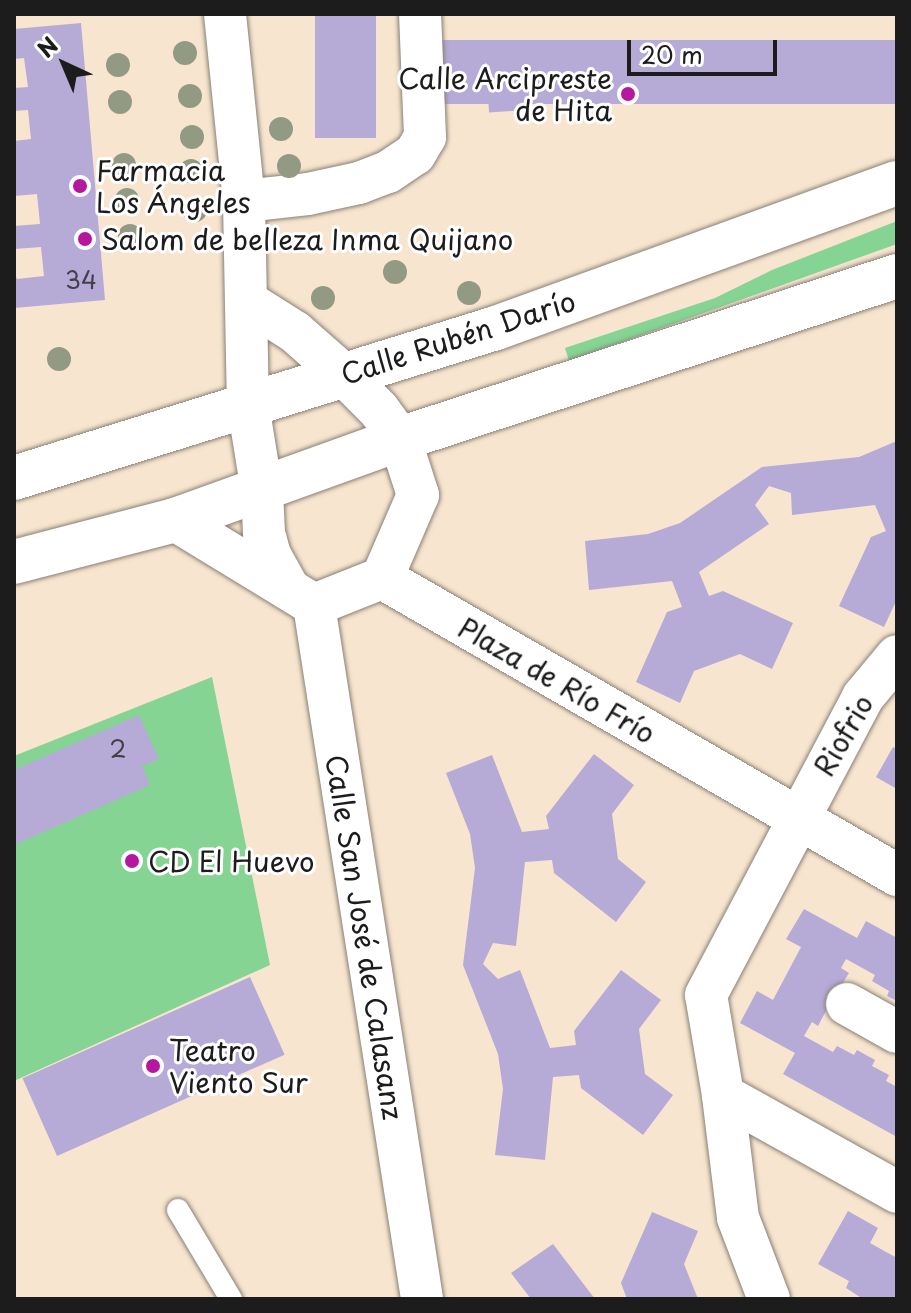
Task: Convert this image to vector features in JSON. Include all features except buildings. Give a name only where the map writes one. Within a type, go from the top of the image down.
[{"type":"main road","name":"Calle Rubén Darío","points":[[14,478],[496,328],[897,183]]},
{"type":"main road","points":[[14,562],[175,520],[400,439],[897,276]]},
{"type":"street","name":"Calle San José de Calasanz","points":[[225,14],[244,201],[248,405],[262,491],[264,533],[270,555],[301,597],[422,1299]]},
{"type":"street","points":[[244,201],[308,194],[359,183],[388,172],[415,154],[425,137],[420,14]]},
{"type":"street","points":[[175,520],[301,597],[382,578],[418,495],[400,439],[379,410],[295,332],[246,301]]},
{"type":"street","name":"Plaza de Río Frío","points":[[382,578],[897,875]]},
{"type":"street","name":"Riofrio","points":[[723,1095],[706,995],[796,819],[863,697],[897,656]]},
{"type":"street","points":[[847,1004],[897,1032]]},
{"type":"street","points":[[723,1095],[897,1192]]},
{"type":"street","points":[[723,1095],[738,1218],[774,1294]]},
{"type":"lane","points":[[178,1210],[231,1299]]},
{"type":"green space","points":[[897,221],[897,244],[569,361],[565,348],[715,298],[772,270]]},
{"type":"green space","name":"CD El Huevo","points":[[212,677],[270,965],[14,1081],[14,756]]},
{"type":"place","name":"Calle Arcipreste de Hita","points":[[628,94]]},
{"type":"place","name":"Farmacia Los Ángeles","points":[[80,186]]},
{"type":"place","name":"Salom de belleza Inma Quijano","points":[[85,239]]},
{"type":"place","name":"CD El Huevo","points":[[132,861]]},
{"type":"place","name":"Teatro Viento Sur","points":[[153,1066]]}]
